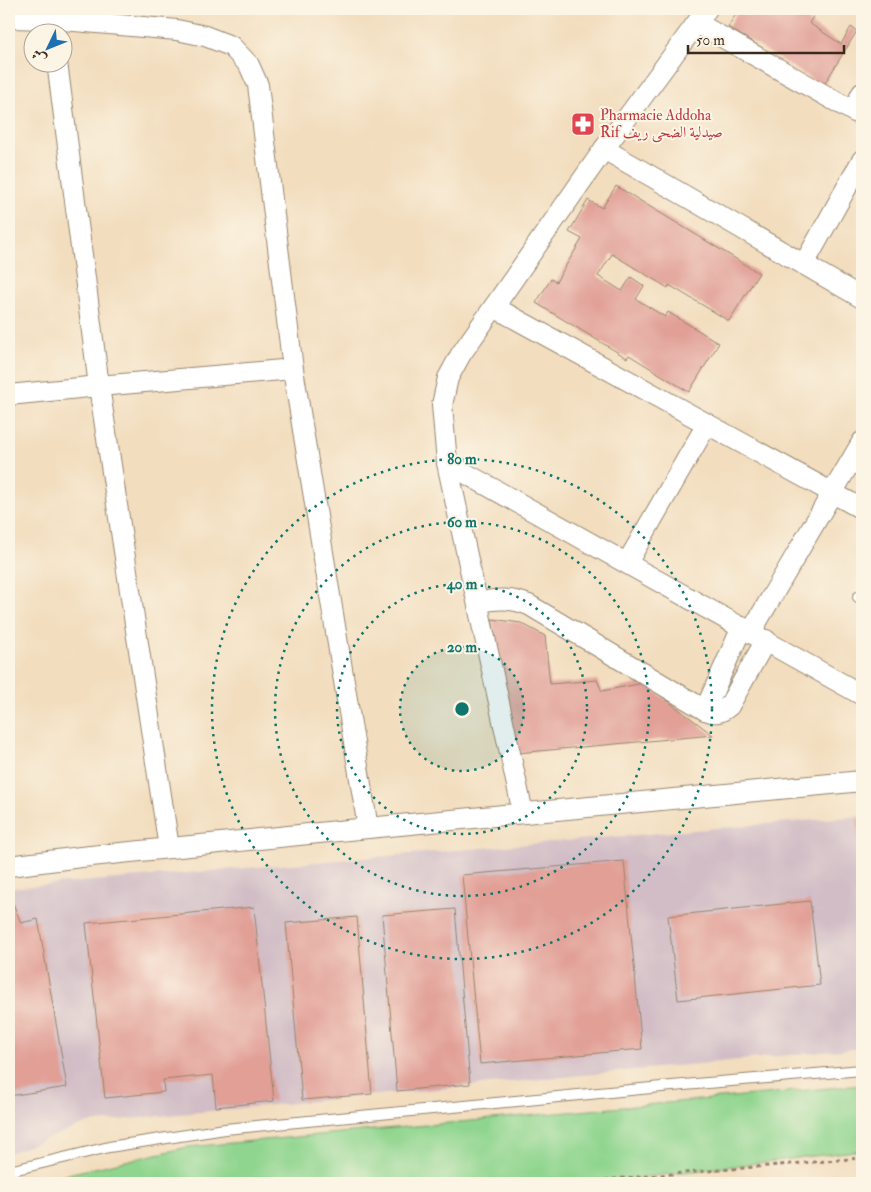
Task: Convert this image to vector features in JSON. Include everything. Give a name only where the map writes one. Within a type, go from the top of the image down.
[{"type":"street","points":[[523,813],[447,463],[442,405],[448,378],[461,354],[604,149],[702,16],[858,114],[862,93]]},
{"type":"street","points":[[9,18],[31,22]]},
{"type":"street","points":[[72,27],[177,30],[205,36],[231,46],[249,65],[258,85],[293,369],[368,828]]},
{"type":"street","points":[[58,72],[99,386],[169,848]]},
{"type":"street","points":[[604,149],[862,298]]},
{"type":"street","points":[[804,264],[862,160]]},
{"type":"street","points":[[494,307],[862,509]]},
{"type":"street","points":[[9,395],[293,369]]},
{"type":"street","points":[[627,563],[707,424]]},
{"type":"street","points":[[705,710],[753,633],[862,442]]},
{"type":"street","points":[[447,463],[862,695]]},
{"type":"street","points":[[478,603],[502,598],[529,605],[705,710],[718,713],[729,706],[753,633]]},
{"type":"street","points":[[9,866],[368,828],[862,781]]},
{"type":"lane","points":[[9,1171],[109,1147],[224,1129],[862,1070]]},
{"type":"path","points":[[565,1183],[862,1158]]},
{"type":"shaded area","points":[[862,816],[862,1048],[88,1123],[9,1153],[9,888]]},
{"type":"green space","points":[[862,1085],[862,1150],[598,1183],[38,1183],[72,1173],[188,1147]]},
{"type":"building","points":[[739,9],[791,9],[797,14],[800,9],[818,9],[809,23],[841,44],[851,27],[857,31],[823,86],[728,27]]},
{"type":"building","points":[[616,186],[759,273],[729,321],[669,285],[668,288],[612,254],[598,276],[622,291],[631,277],[644,286],[636,299],[665,317],[668,312],[719,343],[689,392],[629,355],[627,358],[536,303],[551,279],[556,282],[582,239],[569,232],[588,200],[602,208]]},
{"type":"building","points":[[492,619],[521,623],[545,636],[550,684],[597,680],[602,691],[644,683],[713,735],[517,753]]},
{"type":"building","points":[[862,818],[862,863],[861,863],[856,819]]},
{"type":"building","points":[[624,861],[642,1049],[480,1064],[462,875]]},
{"type":"building","points":[[9,894],[21,923],[38,919],[67,1087],[9,1096]]},
{"type":"building","points":[[810,901],[820,985],[678,1000],[668,916]]},
{"type":"building","points":[[254,907],[274,1101],[216,1107],[213,1075],[163,1080],[164,1092],[105,1098],[86,923]]},
{"type":"building","points":[[455,909],[470,1084],[397,1091],[382,915]]},
{"type":"building","points":[[357,917],[372,1094],[302,1100],[286,923]]},
{"type":"place","name":"Pharmacie Addoha Rif صيدلية الضحى ريف","points":[[583,124]]}]
